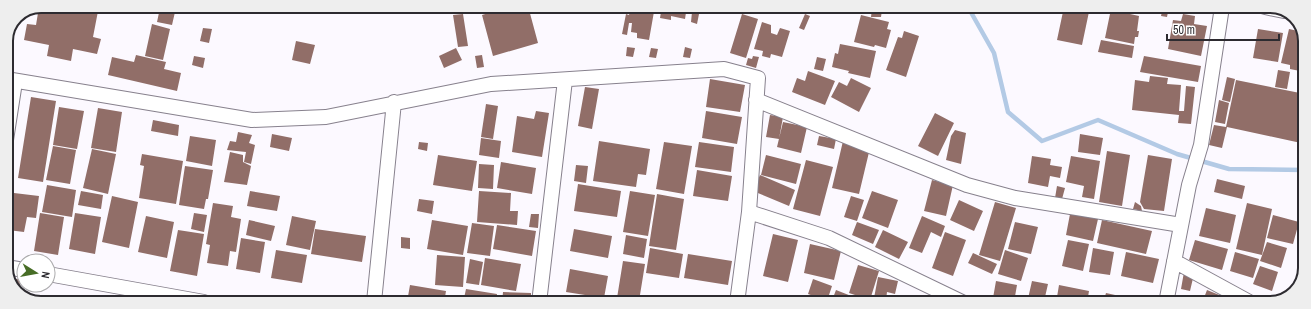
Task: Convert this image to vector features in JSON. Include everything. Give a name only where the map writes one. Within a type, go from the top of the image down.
[{"type":"street","points":[[1167,296],[1189,185],[1201,145],[1221,13]]},
{"type":"street","points":[[13,80],[252,120],[326,117],[394,102],[491,84],[724,70],[758,78],[749,212],[738,296]]},
{"type":"street","points":[[540,296],[565,80]]},
{"type":"street","points":[[756,100],[974,186],[1015,198],[1181,225]]},
{"type":"street","points":[[375,296],[394,102]]},
{"type":"street","points":[[749,212],[829,238],[949,296]]},
{"type":"street","points":[[1174,261],[1239,296]]},
{"type":"street","points":[[56,275],[171,296]]},
{"type":"building","points":[[41,13],[98,13],[93,37],[101,39],[97,54],[73,49],[71,61],[47,56],[49,45],[24,40],[27,24],[36,25],[38,14]]},
{"type":"building","points":[[159,13],[175,13],[172,25],[157,22]]},
{"type":"building","points":[[489,13],[530,13],[538,43],[493,56],[482,15]]},
{"type":"building","points":[[629,13],[654,13],[649,40],[637,38],[637,33],[631,32],[632,23],[629,23],[627,35],[622,34],[626,14],[629,15]]},
{"type":"building","points":[[661,13],[686,13],[685,19],[671,16],[671,20],[660,18]]},
{"type":"building","points":[[692,13],[699,14],[697,24],[691,22]]},
{"type":"building","points":[[872,13],[882,13],[881,17],[871,17]]},
{"type":"building","points":[[1063,13],[1089,13],[1082,45],[1057,40]]},
{"type":"building","points":[[1110,13],[1130,13],[1139,16],[1137,31],[1139,31],[1138,37],[1135,37],[1134,44],[1105,38]]},
{"type":"building","points":[[1162,13],[1168,13],[1167,17],[1161,16]]},
{"type":"building","points":[[463,14],[468,46],[458,47],[453,15]]},
{"type":"building","points":[[742,14],[758,19],[746,58],[730,53]]},
{"type":"building","points":[[805,14],[810,16],[804,30],[799,28]]},
{"type":"building","points":[[1183,14],[1195,16],[1194,24],[1207,26],[1201,56],[1168,49],[1173,20],[1181,21]]},
{"type":"building","points":[[861,15],[889,22],[887,29],[891,30],[886,48],[875,45],[874,47],[854,42]]},
{"type":"building","points":[[762,22],[771,25],[771,33],[777,35],[780,28],[790,31],[782,57],[771,54],[770,58],[762,56],[763,51],[754,49]]},
{"type":"building","points":[[152,24],[170,29],[163,60],[145,56]]},
{"type":"building","points":[[203,28],[212,29],[209,43],[200,41]]},
{"type":"building","points":[[1258,29],[1283,33],[1278,62],[1253,58]]},
{"type":"building","points":[[1289,29],[1296,31],[1298,39],[1298,71],[1290,69],[1290,65],[1281,63]]},
{"type":"building","points":[[904,31],[919,36],[906,77],[886,70],[898,37],[902,38]]},
{"type":"building","points":[[1101,40],[1134,46],[1132,58],[1098,52]]},
{"type":"building","points":[[296,41],[315,45],[310,64],[292,60]]},
{"type":"building","points":[[840,44],[876,51],[870,78],[848,73],[849,71],[832,67],[835,53],[838,54]]},
{"type":"building","points":[[627,47],[635,48],[633,57],[626,56]]},
{"type":"building","points":[[685,47],[692,49],[690,58],[683,57]]},
{"type":"building","points":[[456,48],[462,60],[444,68],[439,56]]},
{"type":"building","points":[[651,48],[658,49],[656,58],[649,57]]},
{"type":"building","points":[[136,55],[166,62],[164,69],[181,73],[177,91],[108,75],[112,57],[134,62]]},
{"type":"building","points":[[482,55],[484,67],[477,68],[475,56]]},
{"type":"building","points":[[194,56],[205,58],[203,68],[192,65]]},
{"type":"building","points":[[753,56],[759,57],[756,68],[746,65],[748,58],[752,59]]},
{"type":"building","points":[[1144,56],[1201,66],[1198,82],[1140,72]]},
{"type":"building","points":[[817,57],[826,59],[823,71],[814,69]]},
{"type":"building","points":[[1278,70],[1290,72],[1287,89],[1275,87]]},
{"type":"building","points":[[808,71],[835,81],[825,105],[792,92],[797,78],[805,81]]},
{"type":"building","points":[[1150,76],[1168,78],[1167,84],[1181,85],[1179,111],[1184,111],[1186,86],[1195,87],[1191,124],[1178,123],[1179,115],[1132,110],[1135,80],[1149,82]]},
{"type":"building","points":[[1227,77],[1235,79],[1230,102],[1222,100]]},
{"type":"building","points":[[851,78],[871,88],[859,112],[831,97],[839,82],[847,86]]},
{"type":"building","points":[[710,79],[745,85],[740,112],[706,107]]},
{"type":"building","points":[[1236,80],[1298,93],[1298,142],[1227,127],[1222,148],[1209,145],[1214,125],[1226,127]]},
{"type":"building","points":[[585,87],[599,89],[592,129],[578,126]]},
{"type":"building","points":[[31,97],[56,101],[43,182],[18,178]]},
{"type":"building","points":[[1219,100],[1229,103],[1225,124],[1215,122]]},
{"type":"building","points":[[486,104],[498,106],[493,139],[481,137]]},
{"type":"building","points":[[59,107],[84,111],[77,149],[53,145]]},
{"type":"building","points":[[98,108],[122,112],[116,152],[91,148]]},
{"type":"building","points":[[536,111],[549,113],[542,157],[512,152],[517,116],[534,119]]},
{"type":"building","points":[[706,111],[742,117],[737,144],[702,138]]},
{"type":"building","points":[[935,113],[954,123],[938,156],[918,146]]},
{"type":"building","points":[[770,115],[783,117],[779,139],[766,137]]},
{"type":"building","points":[[153,120],[179,125],[178,136],[151,131]]},
{"type":"building","points":[[783,122],[807,127],[801,153],[777,147]]},
{"type":"building","points":[[955,130],[966,133],[961,164],[946,160],[951,136]]},
{"type":"building","points":[[238,132],[252,135],[249,143],[255,145],[251,164],[244,162],[246,152],[227,150],[230,141],[236,142]]},
{"type":"building","points":[[272,134],[292,138],[289,151],[270,147]]},
{"type":"building","points":[[1080,134],[1103,138],[1100,155],[1078,152]]},
{"type":"building","points":[[190,136],[216,140],[212,166],[186,161]]},
{"type":"building","points":[[819,136],[836,139],[834,149],[817,145]]},
{"type":"building","points":[[481,138],[501,141],[499,158],[479,155]]},
{"type":"building","points":[[599,141],[650,149],[646,175],[638,174],[636,187],[593,181]]},
{"type":"building","points":[[843,141],[870,148],[859,194],[832,188]]},
{"type":"building","points":[[419,142],[428,143],[427,151],[418,149]]},
{"type":"building","points":[[664,142],[692,146],[684,194],[656,189]]},
{"type":"building","points":[[699,142],[734,147],[731,172],[695,167]]},
{"type":"building","points":[[53,146],[76,150],[70,184],[46,180]]},
{"type":"building","points":[[92,149],[116,154],[108,194],[83,188]]},
{"type":"building","points":[[1107,151],[1130,155],[1122,206],[1099,202]]},
{"type":"building","points":[[230,152],[243,155],[243,162],[251,166],[247,185],[224,182]]},
{"type":"building","points":[[142,154],[183,161],[176,204],[139,198],[144,166],[140,165]]},
{"type":"building","points":[[438,155],[477,161],[472,191],[433,185]]},
{"type":"building","points":[[766,155],[801,164],[796,184],[761,175]]},
{"type":"building","points":[[1148,155],[1172,159],[1164,211],[1144,209],[1140,202]]},
{"type":"building","points":[[1032,156],[1051,159],[1050,165],[1062,167],[1060,178],[1050,176],[1048,187],[1028,183]]},
{"type":"building","points":[[1071,156],[1100,161],[1094,199],[1082,197],[1084,186],[1066,182]]},
{"type":"building","points":[[806,160],[833,167],[820,216],[793,209]]},
{"type":"building","points":[[501,162],[536,168],[532,194],[497,188]]},
{"type":"building","points":[[479,164],[494,165],[493,189],[478,188]]},
{"type":"building","points":[[576,165],[588,166],[586,183],[574,181]]},
{"type":"building","points":[[185,166],[213,170],[208,199],[206,199],[204,209],[179,205]]},
{"type":"building","points":[[697,170],[732,176],[728,201],[693,196]]},
{"type":"building","points":[[760,175],[795,190],[789,206],[753,191]]},
{"type":"building","points":[[1217,179],[1245,186],[1242,199],[1214,192]]},
{"type":"building","points":[[932,180],[953,185],[946,216],[924,211]]},
{"type":"building","points":[[578,184],[621,191],[617,217],[574,211]]},
{"type":"building","points":[[47,185],[76,190],[72,217],[42,212]]},
{"type":"building","points":[[1057,186],[1065,188],[1062,199],[1055,198]]},
{"type":"building","points":[[81,191],[103,195],[101,209],[78,205]]},
{"type":"building","points":[[250,191],[280,196],[277,211],[247,206]]},
{"type":"building","points":[[479,191],[511,193],[510,211],[518,211],[517,225],[477,222]]},
{"type":"building","points":[[630,191],[655,195],[648,236],[623,232]]},
{"type":"building","points":[[872,191],[898,200],[888,228],[862,218]]},
{"type":"building","points":[[14,193],[39,196],[36,218],[27,217],[24,232],[13,231]]},
{"type":"building","points":[[657,194],[684,199],[676,250],[649,246]]},
{"type":"building","points":[[112,196],[138,202],[129,248],[102,242]]},
{"type":"building","points":[[851,196],[864,200],[857,221],[844,217]]},
{"type":"building","points":[[419,199],[434,201],[432,214],[417,211]]},
{"type":"building","points":[[959,200],[983,211],[974,231],[950,220]]},
{"type":"building","points":[[995,202],[1016,208],[1000,261],[979,255]]},
{"type":"building","points":[[1135,202],[1141,206],[1142,211],[1133,209]]},
{"type":"building","points":[[213,203],[233,206],[231,217],[241,219],[236,252],[230,251],[228,266],[207,263],[210,245],[206,244]]},
{"type":"building","points":[[1247,203],[1272,209],[1262,255],[1236,249]]},
{"type":"building","points":[[1206,208],[1236,215],[1230,243],[1199,236]]},
{"type":"building","points":[[40,213],[64,217],[58,255],[56,253],[34,251]]},
{"type":"building","points":[[75,213],[101,217],[95,254],[69,249]]},
{"type":"building","points":[[194,213],[207,215],[204,232],[191,229]]},
{"type":"building","points":[[531,214],[539,214],[538,228],[529,227]]},
{"type":"building","points":[[1070,214],[1098,219],[1093,241],[1066,235]]},
{"type":"building","points":[[1273,215],[1298,222],[1293,244],[1267,238]]},
{"type":"building","points":[[146,216],[174,222],[167,258],[138,252]]},
{"type":"building","points":[[292,216],[316,221],[310,250],[286,245]]},
{"type":"building","points":[[922,216],[945,226],[941,237],[931,232],[922,253],[909,248]]},
{"type":"building","points":[[249,220],[275,226],[271,241],[246,235]]},
{"type":"building","points":[[432,220],[468,226],[463,255],[427,249]]},
{"type":"building","points":[[1102,220],[1152,231],[1146,254],[1097,243]]},
{"type":"building","points":[[857,222],[879,230],[873,244],[852,235]]},
{"type":"building","points":[[1015,222],[1038,227],[1031,254],[1008,249]]},
{"type":"building","points":[[472,223],[494,226],[490,256],[467,253]]},
{"type":"building","points":[[497,225],[536,231],[532,256],[493,249]]},
{"type":"building","points":[[315,229],[366,236],[362,262],[311,254]]},
{"type":"building","points":[[574,229],[612,236],[608,258],[570,251]]},
{"type":"building","points":[[178,230],[204,234],[197,276],[170,271]]},
{"type":"building","points":[[883,230],[908,242],[899,259],[875,247]]},
{"type":"building","points":[[945,232],[966,240],[953,276],[932,268]]},
{"type":"building","points":[[773,234],[798,240],[788,282],[763,276]]},
{"type":"building","points":[[626,235],[647,239],[644,258],[623,254]]},
{"type":"building","points":[[401,237],[410,238],[410,249],[401,248]]},
{"type":"building","points":[[241,238],[265,242],[260,273],[236,269]]},
{"type":"building","points":[[1068,240],[1089,244],[1083,271],[1062,266]]},
{"type":"building","points":[[1195,240],[1228,249],[1222,270],[1189,260]]},
{"type":"building","points":[[1267,242],[1287,248],[1281,268],[1260,261]]},
{"type":"building","points":[[810,244],[841,251],[834,280],[804,273]]},
{"type":"building","points":[[650,248],[683,254],[679,278],[646,273]]},
{"type":"building","points":[[1093,248],[1114,252],[1110,275],[1089,272]]},
{"type":"building","points":[[276,250],[307,255],[302,283],[271,278]]},
{"type":"building","points":[[1005,250],[1028,258],[1021,281],[998,274]]},
{"type":"building","points":[[1126,252],[1159,259],[1153,283],[1121,276]]},
{"type":"building","points":[[1235,252],[1259,259],[1253,278],[1230,271]]},
{"type":"building","points":[[973,253],[997,264],[992,274],[968,263]]},
{"type":"building","points":[[688,254],[732,261],[728,285],[684,278]]},
{"type":"building","points":[[437,255],[465,257],[463,287],[435,285]]},
{"type":"building","points":[[485,258],[521,264],[516,291],[481,285]]},
{"type":"building","points":[[470,259],[483,262],[479,285],[466,283]]},
{"type":"building","points":[[623,261],[645,264],[640,296],[617,296]]},
{"type":"building","points":[[858,265],[879,271],[871,296],[858,296],[849,293]]},
{"type":"building","points":[[1260,266],[1278,272],[1272,291],[1253,284]]},
{"type":"building","points":[[570,269],[608,276],[604,296],[591,296],[566,292]]},
{"type":"building","points":[[1184,272],[1194,274],[1190,291],[1181,289]]},
{"type":"building","points":[[878,277],[898,281],[895,294],[887,292],[886,296],[874,296]]},
{"type":"building","points":[[813,279],[832,286],[829,296],[813,296],[808,294]]},
{"type":"building","points":[[996,281],[1017,285],[1015,296],[993,296]]},
{"type":"building","points":[[1032,281],[1048,284],[1045,296],[1029,296]]},
{"type":"building","points":[[410,285],[446,291],[445,296],[408,296]]},
{"type":"building","points":[[1059,285],[1089,291],[1088,296],[1057,296]]},
{"type":"building","points":[[466,289],[497,294],[497,296],[464,296]]},
{"type":"building","points":[[836,290],[851,296],[834,296]]},
{"type":"building","points":[[1207,290],[1222,296],[1205,296]]},
{"type":"building","points":[[503,292],[531,293],[531,296],[503,296]]},
{"type":"building","points":[[1106,293],[1120,296],[1105,296]]},
{"type":"waterway","points":[[971,13],[994,53],[1008,112],[1042,141],[1098,120],[1177,154],[1229,169],[1298,170]]}]
